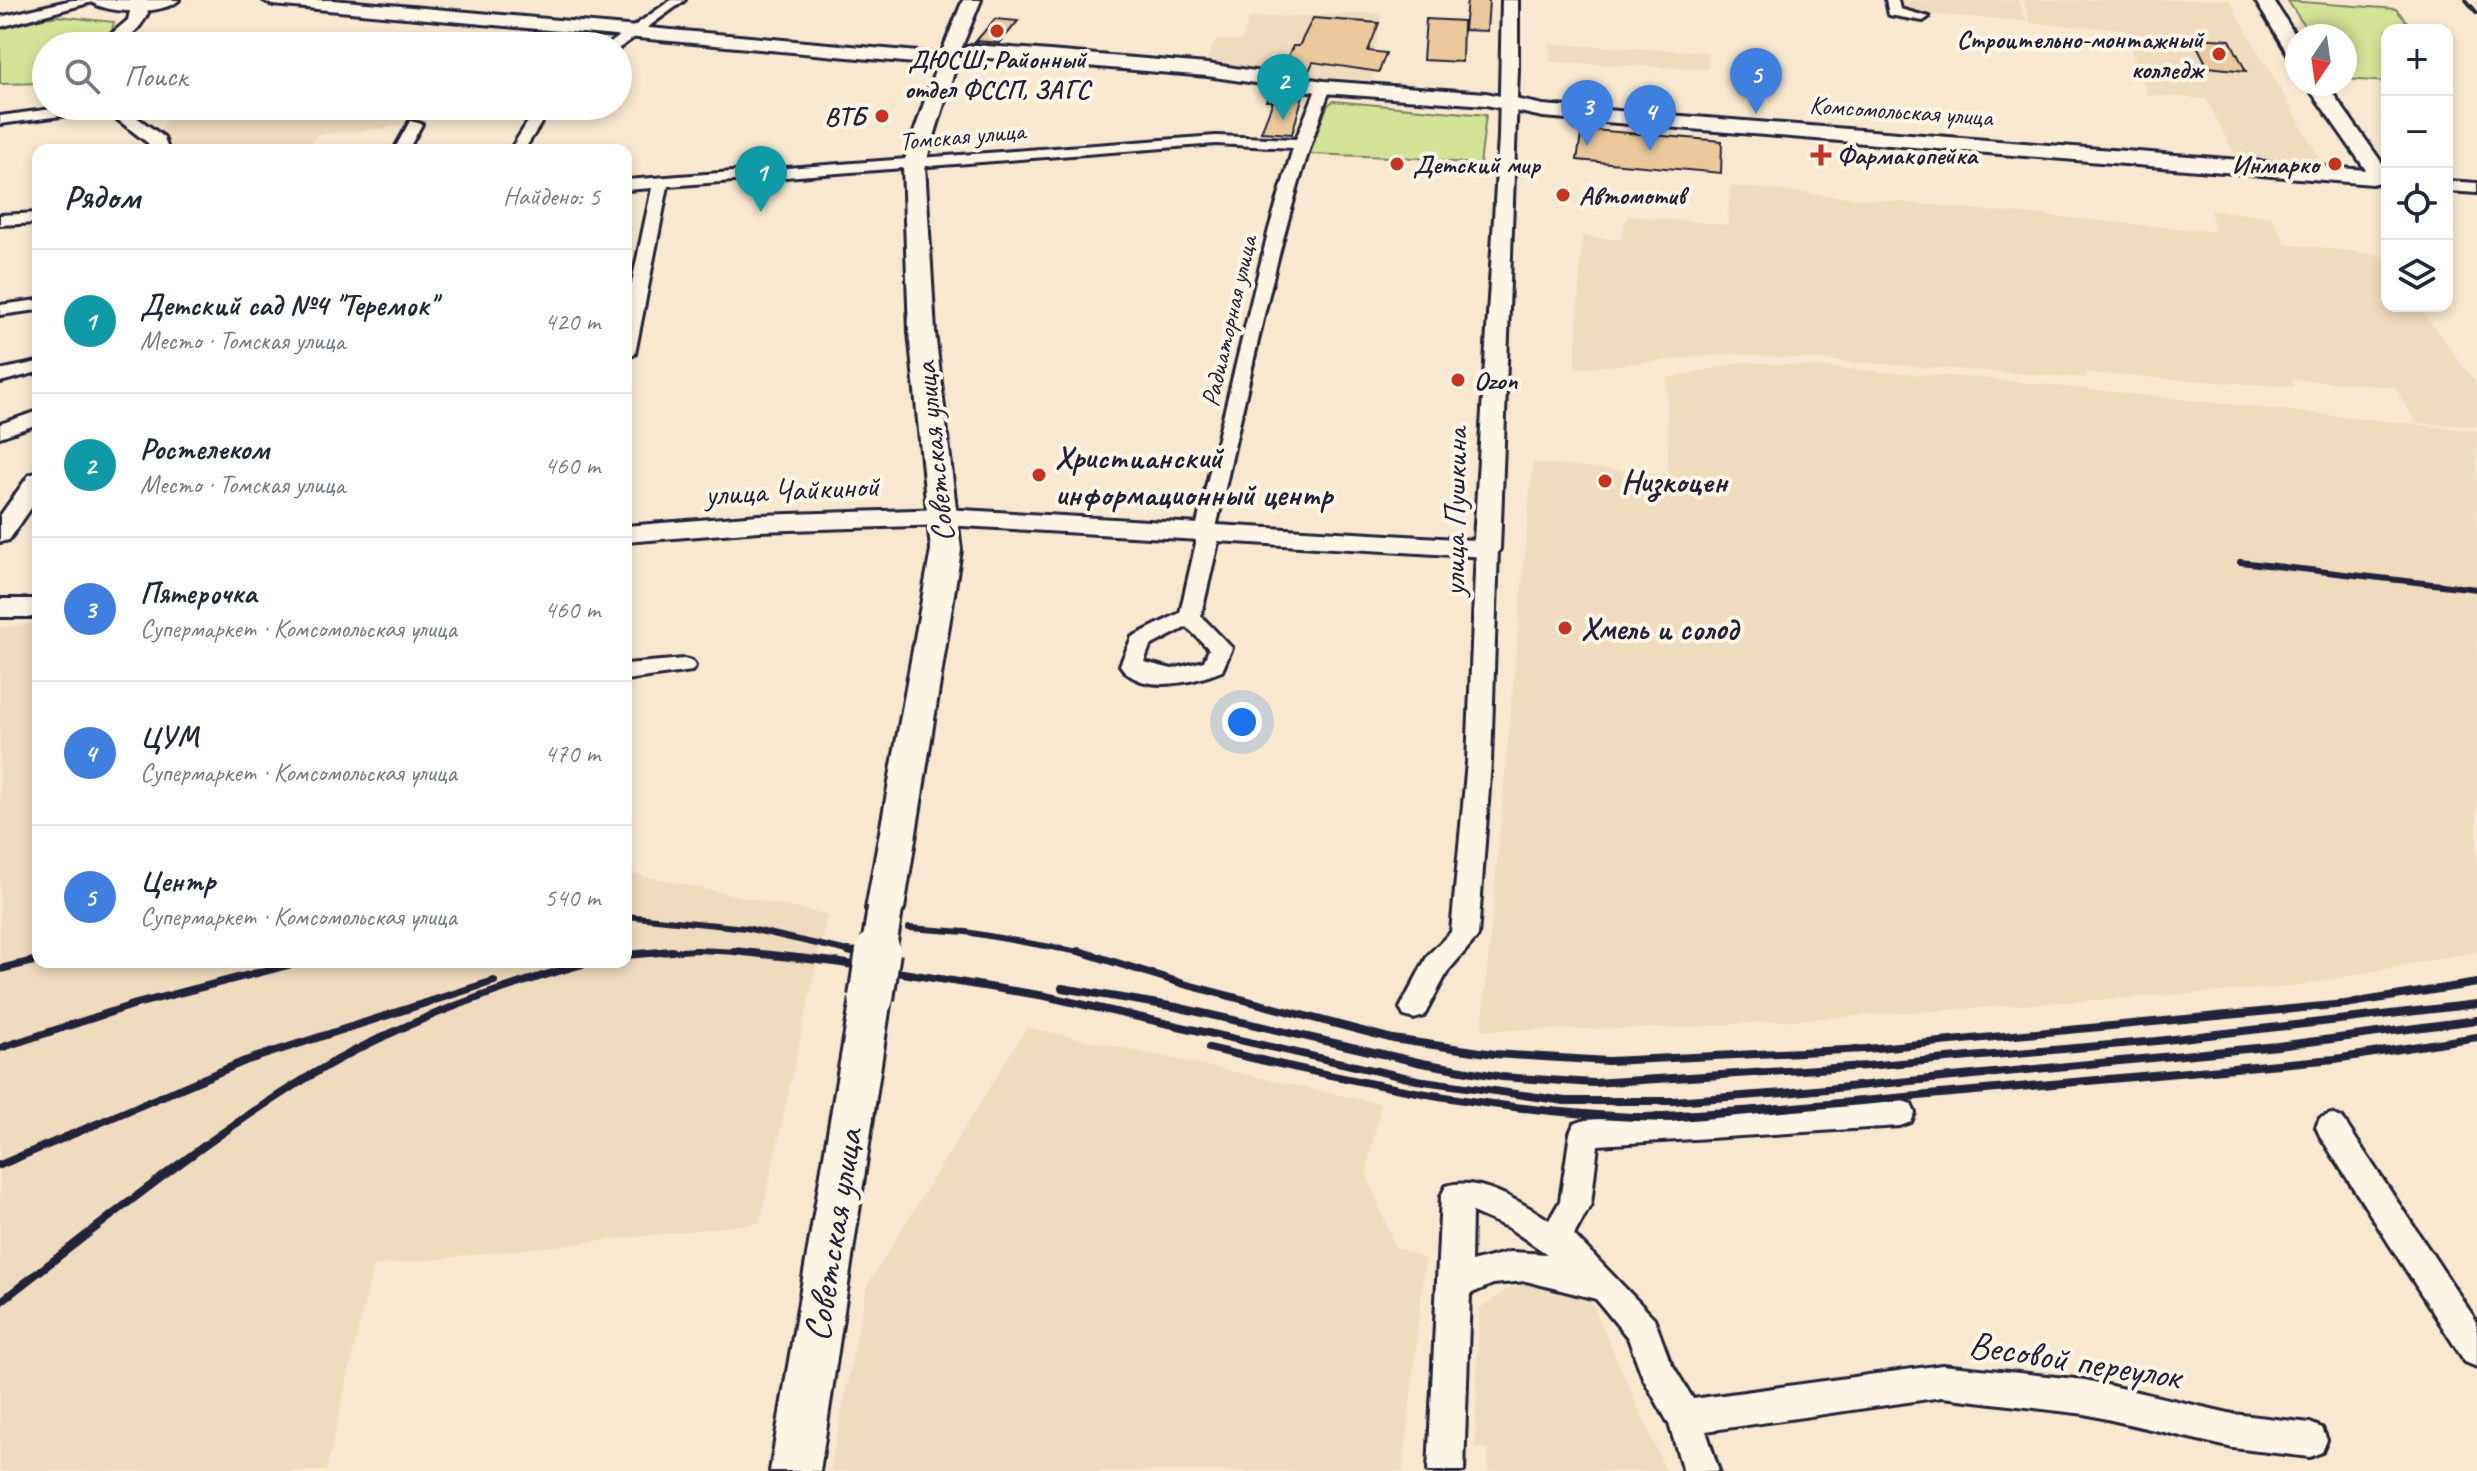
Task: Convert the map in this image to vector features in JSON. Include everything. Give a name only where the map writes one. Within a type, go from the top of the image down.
[{"type":"main road","points":[[98,0],[108,5],[138,6],[170,0]]},
{"type":"main road","name":"Комсомольская улица","points":[[272,0],[1197,80],[1295,83],[1510,104],[1543,111],[2360,178]]},
{"type":"main road","name":"Советская улица","points":[[795,1471],[946,550],[945,517],[922,332],[914,165],[972,0]]},
{"type":"main road","points":[[2264,0],[2285,34]]},
{"type":"main road","points":[[2325,96],[2377,169],[2372,177],[2360,178]]},
{"type":"street","points":[[0,22],[92,0]]},
{"type":"street","points":[[632,33],[679,0]]},
{"type":"street","name":"улица Пушкина","points":[[1414,1008],[1438,963],[1464,936],[1479,762],[1491,391],[1510,104],[1510,0]]},
{"type":"street","points":[[1892,0],[1894,12],[1923,17]]},
{"type":"street","points":[[123,32],[135,23],[140,13],[138,6]]},
{"type":"street","name":"Радиаторная улица","points":[[1190,617],[1195,582],[1207,543],[1205,532],[1277,229],[1302,144],[1324,87]]},
{"type":"street","points":[[0,120],[32,116]]},
{"type":"street","points":[[128,120],[158,144]]},
{"type":"street","points":[[521,144],[536,120]]},
{"type":"street","points":[[404,144],[415,124]]},
{"type":"street","name":"Томская улица","points":[[632,185],[1216,140],[1302,144]]},
{"type":"street","points":[[2360,178],[2381,180]]},
{"type":"street","points":[[632,325],[661,183]]},
{"type":"street","points":[[2453,186],[2477,188]]},
{"type":"street","points":[[0,220],[32,218]]},
{"type":"street","points":[[0,310],[32,306]]},
{"type":"street","points":[[0,376],[32,368]]},
{"type":"street","points":[[0,431],[32,419]]},
{"type":"street","points":[[0,534],[32,489]]},
{"type":"street","name":"улица Чайкиной","points":[[632,534],[759,523],[945,517],[1487,549]]},
{"type":"street","points":[[0,608],[32,608]]},
{"type":"street","points":[[632,671],[684,666]]},
{"type":"street","points":[[1563,1247],[1558,1234],[1575,1204],[1585,1133],[1900,1113]]},
{"type":"street","points":[[2331,1127],[2477,1351]]},
{"type":"street","points":[[1446,1471],[1457,1196],[1473,1198],[1520,1218],[1563,1247],[1608,1289],[1642,1329],[1655,1367],[1684,1417],[1701,1471]]},
{"type":"street","points":[[1454,1285],[1486,1269],[1543,1265],[1608,1289]]},
{"type":"street","name":"Весовой переулок","points":[[1684,1417],[1942,1381],[2085,1397],[2233,1431],[2310,1440]]},
{"type":"shaded area","points":[[1895,0],[2018,0],[2026,21],[1897,12]]},
{"type":"shaded area","points":[[2023,0],[2229,0],[2327,171],[2239,162],[2206,99],[2148,95],[2123,29],[2031,23]]},
{"type":"shaded area","points":[[1381,13],[1371,83],[1202,69],[1216,40],[1242,41],[1249,18]]},
{"type":"shaded area","points":[[1549,44],[1707,52],[1708,69],[1550,62]]},
{"type":"shaded area","points":[[166,120],[416,120],[386,128],[316,135],[311,144],[166,144],[161,130]]},
{"type":"shaded area","points":[[1730,186],[2216,232],[2210,210],[2271,217],[2286,244],[2381,256],[2381,312],[2423,312],[2477,384],[2477,426],[2416,423],[2395,387],[2291,379],[2295,387],[2085,373],[2087,378],[1730,354],[1575,369],[1582,236],[1620,240],[1628,216],[1728,225]]},
{"type":"shaded area","points":[[1745,362],[1989,379],[2477,431],[2477,951],[2293,987],[1672,1028],[1482,1030],[1533,463],[1668,475],[1667,378]]},
{"type":"shaded area","points":[[32,624],[32,968],[632,968],[632,873],[827,915],[760,1223],[373,1266],[326,1471],[0,1471],[0,628]]},
{"type":"shaded area","points":[[1027,1027],[1381,1104],[1366,1172],[1395,1247],[1425,1259],[1403,1471],[830,1471],[867,1286]]},
{"type":"shaded area","points":[[1535,1278],[1589,1297],[1666,1471],[1488,1471],[1488,1449],[1475,1447],[1479,1309],[1516,1284]]},
{"type":"green space","points":[[2288,1],[2396,9],[2409,24],[2381,24],[2381,82],[2357,80],[2357,24],[2303,24]]},
{"type":"green space","points":[[58,16],[114,22],[112,32],[32,32],[32,83],[0,84],[0,25]]},
{"type":"green space","points":[[1333,101],[1486,115],[1480,165],[1418,158],[1308,154],[1328,105]]},
{"type":"building","points":[[1467,0],[1489,0],[1487,31],[1464,30]]},
{"type":"building","points":[[1313,18],[1379,23],[1368,51],[1386,53],[1379,72],[1313,62],[1307,75],[1280,72],[1293,46],[1299,46]]},
{"type":"building","name":"ДЮСШ, Районный отдел ФССП, ЗАГС","points":[[995,19],[1018,21],[1000,43],[976,41]]},
{"type":"building","points":[[1426,19],[1463,21],[1462,62],[1423,60]]},
{"type":"building","name":"Строительно-монтажный колледж","points":[[2193,38],[2230,40],[2246,71],[2208,67]]},
{"type":"building","points":[[1272,88],[1303,95],[1292,134],[1261,132],[1273,101],[1266,101]]},
{"type":"building","points":[[1582,129],[1722,141],[1721,173],[1577,160]]},
{"type":"railway","points":[[2466,0],[2477,13]]},
{"type":"railway","points":[[2240,562],[2477,589]]},
{"type":"railway","points":[[632,917],[746,928],[853,952]]},
{"type":"railway","points":[[909,928],[966,932],[1085,953]]},
{"type":"railway","points":[[653,953],[697,950],[746,952]]},
{"type":"railway","points":[[653,953],[672,951]]},
{"type":"railway","points":[[734,951],[746,952]]},
{"type":"railway","points":[[848,951],[853,952]]},
{"type":"railway","points":[[1079,951],[1184,984],[1393,1039],[1494,1054],[1608,1061],[1866,1049],[2345,1004],[2477,983]]},
{"type":"railway","points":[[746,952],[760,953]]},
{"type":"railway","points":[[746,952],[835,962],[1045,996],[1417,1080],[1565,1101],[1673,1101],[1784,1093],[2278,1046],[2477,1020]]},
{"type":"railway","points":[[853,952],[889,960]]},
{"type":"railway","points":[[853,952],[857,953]]},
{"type":"railway","points":[[647,953],[653,953]]},
{"type":"railway","points":[[632,954],[653,953]]},
{"type":"railway","points":[[0,969],[32,961]]},
{"type":"railway","points":[[0,1048],[136,1004],[277,968]]},
{"type":"railway","points":[[0,1302],[202,1147],[330,1064],[393,1032],[457,1005],[570,968]]},
{"type":"railway","points":[[0,1165],[245,1061],[494,981]]},
{"type":"railway","points":[[1062,988],[1176,1007],[1422,1063],[1502,1077],[1593,1083],[1866,1066],[2157,1041],[2477,1004]]},
{"type":"railway","points":[[1209,1048],[1438,1096],[1552,1111],[1669,1118],[2335,1059],[2477,1037]]},
{"type":"place","name":"ДЮСШ, Районный отдел ФССП, ЗАГС","points":[[997,31]]},
{"type":"place","name":"Строительно-монтажный колледж","points":[[2219,54]]},
{"type":"place","name":"Центр","points":[[1756,114]]},
{"type":"place","name":"ВТБ","points":[[882,116]]},
{"type":"place","name":"Ростелеком","points":[[1283,120]]},
{"type":"place","name":"Пятерочка","points":[[1587,146]]},
{"type":"place","name":"ЦУМ","points":[[1650,151]]},
{"type":"place","name":"Фармакопейка","points":[[1821,155]]},
{"type":"place","name":"Детский мир","points":[[1397,164]]},
{"type":"place","name":"Инмарко","points":[[2335,164]]},
{"type":"place","name":"Автомотив","points":[[1563,195]]},
{"type":"place","name":"Детский сад №4 \"Теремок\"","points":[[761,212]]},
{"type":"place","name":"Ozon","points":[[1458,380]]},
{"type":"place","name":"Христианский информационный центр","points":[[1039,475]]},
{"type":"place","name":"Низкоцен","points":[[1605,481]]},
{"type":"place","name":"Хмель и солод","points":[[1565,628]]}]
